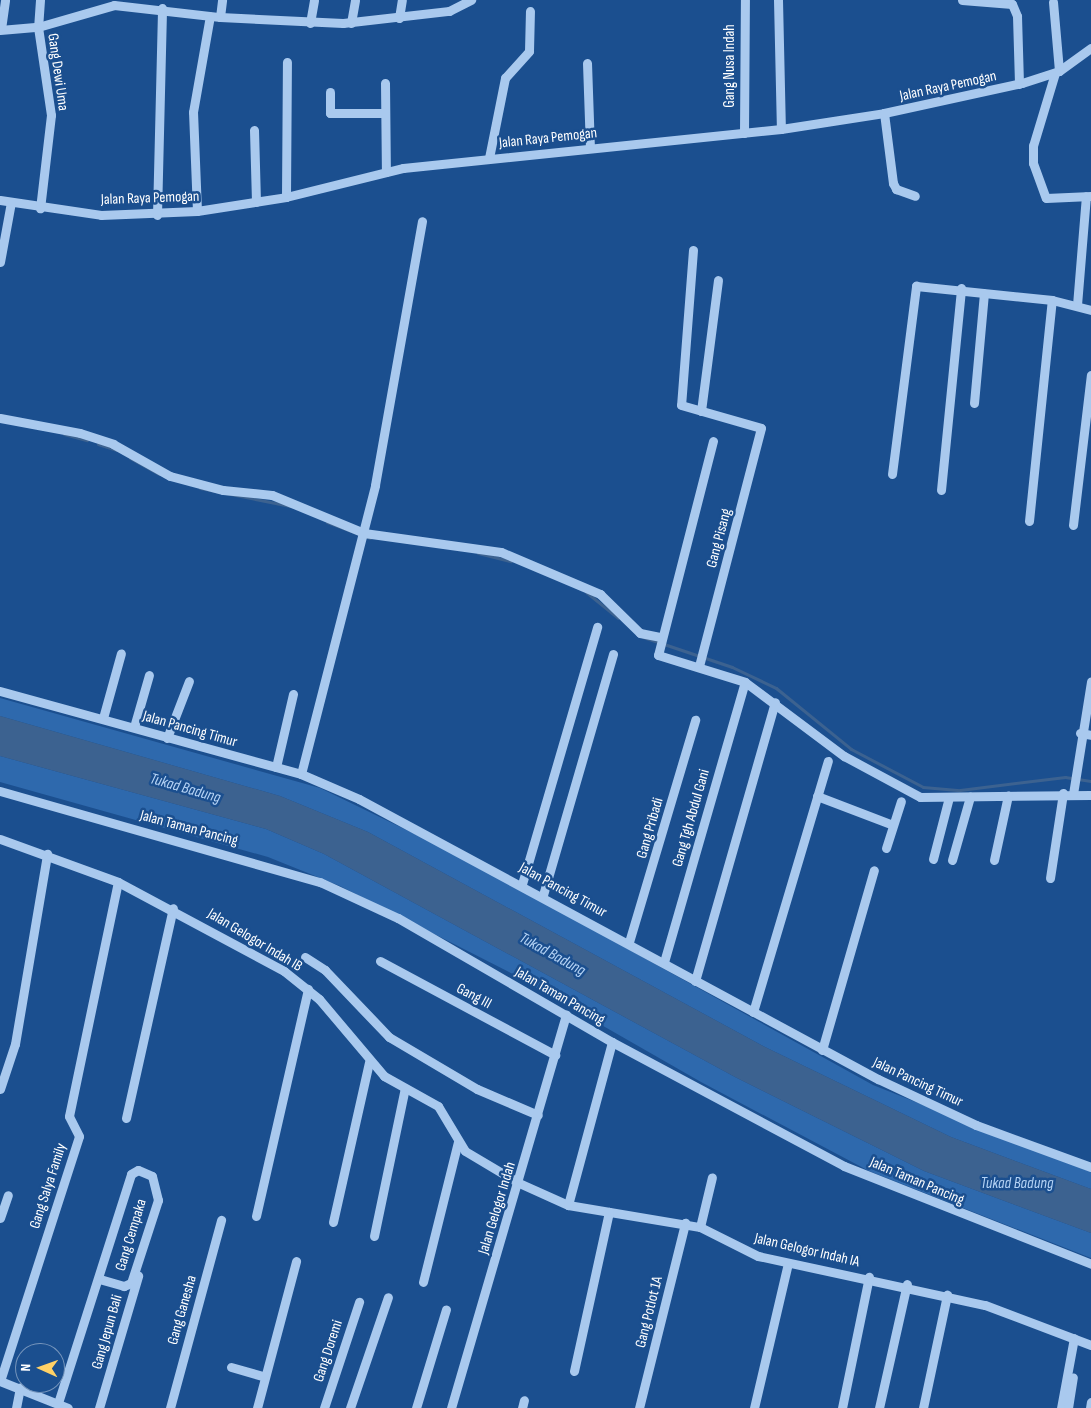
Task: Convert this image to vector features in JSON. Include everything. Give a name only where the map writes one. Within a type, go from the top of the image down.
[{"type":"street","points":[[5,0],[0,29],[38,27],[114,5],[210,18],[310,23],[399,18],[449,11],[471,0]]},
{"type":"street","name":"Gang Dewi Uma","points":[[40,0],[38,27],[51,115],[40,208]]},
{"type":"street","points":[[220,17],[222,0]]},
{"type":"street","points":[[310,23],[314,0]]},
{"type":"street","points":[[351,22],[355,0]]},
{"type":"street","points":[[399,18],[402,0]]},
{"type":"street","name":"Gang Nusa Indah","points":[[744,133],[745,0]]},
{"type":"street","points":[[778,0],[781,129]]},
{"type":"street","points":[[962,0],[1012,4],[1017,16],[1019,84]]},
{"type":"street","points":[[1053,2],[1057,72],[1032,156],[1046,198],[1089,196],[1077,305]]},
{"type":"street","points":[[157,215],[160,22],[162,10]]},
{"type":"street","points":[[489,158],[505,78],[529,51],[530,11]]},
{"type":"street","points":[[197,211],[193,112],[210,18]]},
{"type":"street","name":"Jalan Raya Pemogan","points":[[0,200],[40,208],[157,215],[197,211],[286,197],[386,172],[489,158],[781,129],[884,113],[1019,84],[1057,72],[1091,48]]},
{"type":"street","points":[[286,197],[287,62]]},
{"type":"street","points":[[587,63],[590,148]]},
{"type":"street","points":[[385,83],[386,172]]},
{"type":"street","points":[[330,92],[330,113],[385,113]]},
{"type":"street","points":[[884,113],[893,182],[896,189],[915,196]]},
{"type":"street","points":[[254,130],[256,202]]},
{"type":"street","points":[[0,262],[11,202]]},
{"type":"street","points":[[301,774],[362,536],[422,221]]},
{"type":"street","points":[[693,250],[679,399],[686,409],[701,411],[718,280]]},
{"type":"street","points":[[892,474],[915,288],[961,288],[984,294],[1052,300],[1091,310]]},
{"type":"street","points":[[942,490],[961,288]]},
{"type":"street","points":[[974,403],[984,294]]},
{"type":"street","points":[[1029,521],[1052,300]]},
{"type":"street","points":[[1073,525],[1091,375]]},
{"type":"street","name":"Gang Pisang","points":[[701,411],[761,428],[701,660]]},
{"type":"street","points":[[0,418],[80,433],[113,444],[170,476],[223,490],[272,496],[362,536],[501,552],[600,594],[640,633],[660,639]]},
{"type":"street","points":[[713,441],[656,650],[668,659],[701,660],[745,682],[775,702],[844,756],[910,793],[949,797],[1070,792],[1091,793]]},
{"type":"street","points":[[522,884],[597,627]]},
{"type":"street","points":[[103,718],[121,653]]},
{"type":"street","points":[[543,895],[613,654]]},
{"type":"street","points":[[134,728],[149,675]]},
{"type":"street","points":[[167,738],[188,681]]},
{"type":"street","points":[[1050,878],[1070,792],[1091,681]]},
{"type":"street","name":"Gang Tgh Abdul Gani","points":[[664,962],[745,682]]},
{"type":"street","name":"Jalan Pancing Timur","points":[[0,691],[301,774],[543,895],[822,1050],[976,1125],[1091,1167]]},
{"type":"street","points":[[276,766],[293,694]]},
{"type":"street","points":[[695,981],[775,702]]},
{"type":"street","name":"Gang Pribadi","points":[[628,942],[695,720]]},
{"type":"street","points":[[1080,733],[1091,735]]},
{"type":"street","points":[[753,1012],[828,761]]},
{"type":"street","name":"Jalan Taman Pancing","points":[[0,791],[320,882],[398,918],[612,1042],[844,1166],[1091,1264]]},
{"type":"street","points":[[817,796],[893,825]]},
{"type":"street","points":[[994,860],[1008,796]]},
{"type":"street","points":[[933,859],[949,797]]},
{"type":"street","points":[[952,860],[970,797]]},
{"type":"street","points":[[886,848],[901,801]]},
{"type":"street","name":"Jalan Gelogor Indah IB","points":[[0,839],[47,854],[118,882],[174,908],[308,989],[369,1062],[405,1088],[438,1106],[458,1142],[476,1161],[519,1183]]},
{"type":"street","points":[[0,1089],[10,1063],[47,854]]},
{"type":"street","points":[[822,1050],[874,870]]},
{"type":"street","name":"Gang Salya Family","points":[[0,1381],[79,1136],[69,1116],[118,882]]},
{"type":"street","points":[[126,1118],[174,908]]},
{"type":"street","points":[[305,957],[325,970],[375,1024],[408,1050],[477,1090],[538,1115]]},
{"type":"street","name":"Gang III","points":[[380,961],[555,1056]]},
{"type":"street","points":[[256,1216],[308,989]]},
{"type":"street","name":"Jalan Gelogor Indah","points":[[451,1408],[519,1183],[566,1014]]},
{"type":"street","points":[[568,1206],[612,1042]]},
{"type":"street","points":[[333,1222],[369,1062]]},
{"type":"street","points":[[374,1236],[405,1088]]},
{"type":"street","points":[[423,1282],[458,1142]]},
{"type":"street","name":"Gang Cempaka","points":[[58,1403],[131,1174],[138,1170],[152,1176],[158,1200],[131,1283],[124,1286],[99,1279]]},
{"type":"street","points":[[700,1226],[712,1177]]},
{"type":"street","name":"Jalan Gelogor Indah IA","points":[[519,1183],[568,1206],[700,1226],[751,1253],[788,1263],[907,1284],[948,1295],[1091,1345]]},
{"type":"street","points":[[0,1218],[8,1195]]},
{"type":"street","name":"Gang Jepun Bali","points":[[99,1408],[161,1206]]},
{"type":"street","points":[[574,1370],[608,1212]]},
{"type":"street","name":"Gang Ganesha","points":[[170,1408],[221,1220]]},
{"type":"street","name":"Gang Potlot 1A","points":[[639,1408],[685,1223]]},
{"type":"street","points":[[257,1408],[296,1261]]},
{"type":"street","points":[[754,1408],[788,1263]]},
{"type":"street","points":[[842,1408],[869,1277]]},
{"type":"street","points":[[879,1408],[907,1284]]},
{"type":"street","points":[[923,1408],[948,1295]]},
{"type":"street","points":[[350,1408],[388,1297]]},
{"type":"street","name":"Gang Doremi","points":[[324,1408],[359,1302]]},
{"type":"street","points":[[416,1408],[446,1309]]},
{"type":"street","points":[[1061,1408],[1077,1339]]},
{"type":"street","points":[[1068,1408],[1077,1339]]},
{"type":"street","points":[[231,1367],[265,1377]]},
{"type":"street","points":[[0,1381],[15,1386]]},
{"type":"street","points":[[16,1408],[19,1393]]},
{"type":"street","points":[[34,1393],[68,1408]]},
{"type":"street","points":[[1090,1408],[1091,1402]]},
{"type":"shaded area","points":[[0,698],[320,788],[462,857],[873,1085],[1091,1172],[1091,1189],[951,1137],[765,1047],[368,832],[280,796],[0,716]]},
{"type":"shaded area","points":[[0,756],[266,829],[324,854],[735,1077],[924,1171],[1091,1233],[1091,1258],[869,1171],[701,1082],[509,972],[340,886],[268,857],[0,782]]},
{"type":"water","name":"Tukad Badung","points":[[0,716],[280,796],[368,832],[765,1047],[951,1137],[1091,1189],[1091,1233],[924,1171],[735,1077],[324,854],[266,829],[0,756]]},
{"type":"waterway","points":[[64,434],[87,440]]},
{"type":"waterway","points":[[98,444],[116,450]]},
{"type":"waterway","points":[[130,458],[159,474]]},
{"type":"waterway","points":[[200,488],[290,506]]},
{"type":"waterway","points":[[327,522],[370,538]]},
{"type":"waterway","points":[[478,553],[511,561]]},
{"type":"waterway","points":[[586,592],[618,618]]},
{"type":"waterway","points":[[643,637],[732,667],[776,688],[851,749],[923,787],[960,790],[1065,777],[1091,781]]}]
